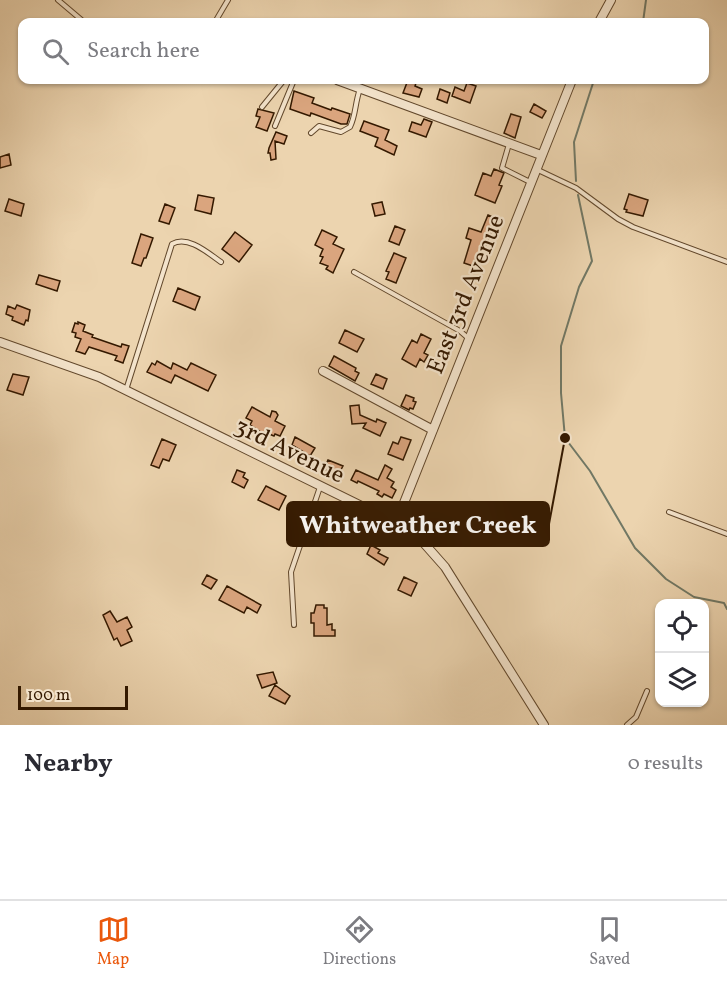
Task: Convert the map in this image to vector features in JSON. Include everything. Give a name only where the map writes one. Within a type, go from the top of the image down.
[{"type":"street","points":[[601,18],[610,0]]},
{"type":"street","points":[[348,84],[541,155]]},
{"type":"street","name":"East 3rd Avenue","points":[[396,523],[570,84]]},
{"type":"street","name":"3rd Avenue","points":[[0,342],[99,377],[396,523],[422,541],[445,567],[544,725]]},
{"type":"street","points":[[322,371],[433,430]]},
{"type":"lane","points":[[58,0],[79,18]]},
{"type":"lane","points":[[217,18],[228,0]]},
{"type":"lane","points":[[262,107],[281,84]]},
{"type":"lane","points":[[275,126],[292,84]]},
{"type":"lane","points":[[311,133],[319,126],[341,132],[350,128],[354,120],[355,104],[360,88]]},
{"type":"lane","points":[[509,143],[502,168],[531,182]]},
{"type":"lane","points":[[536,169],[576,188],[618,219],[633,227],[727,262]]},
{"type":"lane","points":[[126,390],[172,244],[178,242],[192,244],[221,262]]},
{"type":"lane","points":[[354,272],[460,331],[468,339]]},
{"type":"lane","points":[[294,625],[291,572],[320,486]]},
{"type":"lane","points":[[669,512],[727,534]]},
{"type":"lane","points":[[627,725],[636,717],[647,691]]},
{"type":"building","points":[[406,84],[416,84],[415,86],[422,89],[419,97],[403,93]]},
{"type":"building","points":[[467,84],[476,86],[470,103],[452,96],[455,87],[464,91]]},
{"type":"building","points":[[440,89],[450,93],[447,103],[437,99]]},
{"type":"building","points":[[294,91],[314,98],[312,103],[350,114],[347,124],[290,109]]},
{"type":"building","points":[[534,104],[546,111],[542,118],[530,112]]},
{"type":"building","points":[[258,109],[274,113],[267,131],[256,127],[260,117],[256,116]]},
{"type":"building","points":[[511,114],[521,117],[515,138],[504,133]]},
{"type":"building","points":[[424,119],[432,122],[426,137],[409,131],[412,122],[421,125]]},
{"type":"building","points":[[364,121],[389,130],[385,140],[397,146],[394,155],[375,146],[378,138],[360,131]]},
{"type":"building","points":[[276,132],[287,136],[284,144],[275,141],[276,159],[271,160],[270,153],[268,153]]},
{"type":"building","points":[[9,154],[11,165],[0,168],[0,157]]},
{"type":"building","points":[[494,169],[504,173],[499,185],[502,186],[495,203],[475,195],[483,173],[491,176]]},
{"type":"building","points":[[629,194],[648,200],[643,216],[626,212],[627,210],[624,209]]},
{"type":"building","points":[[198,195],[214,198],[211,214],[195,210]]},
{"type":"building","points":[[9,199],[24,204],[21,216],[5,211]]},
{"type":"building","points":[[382,202],[385,214],[375,216],[372,204]]},
{"type":"building","points":[[165,204],[175,208],[169,224],[159,221]]},
{"type":"building","points":[[488,215],[497,219],[482,254],[478,261],[475,260],[473,266],[464,263],[471,240],[466,238],[469,228],[481,232]]},
{"type":"building","points":[[395,226],[405,230],[399,245],[389,241]]},
{"type":"building","points":[[322,230],[337,237],[333,244],[344,249],[333,273],[326,269],[328,266],[320,263],[323,249],[315,245]]},
{"type":"building","points":[[235,232],[252,245],[239,262],[222,249]]},
{"type":"building","points":[[141,234],[153,238],[141,266],[132,263]]},
{"type":"building","points":[[394,253],[406,258],[396,283],[386,279],[389,272],[386,271]]},
{"type":"building","points":[[39,275],[60,281],[57,291],[36,284]]},
{"type":"building","points":[[178,288],[200,297],[195,310],[173,301]]},
{"type":"building","points":[[17,305],[30,310],[28,321],[26,320],[24,325],[12,320],[13,317],[6,314],[8,306],[15,309]]},
{"type":"building","points":[[78,322],[85,325],[83,331],[93,335],[92,337],[121,347],[122,344],[129,346],[123,363],[115,360],[117,356],[89,347],[85,354],[76,351],[81,339],[75,337],[76,333],[72,332],[75,323],[78,324]]},
{"type":"building","points":[[345,330],[364,339],[357,352],[339,343]]},
{"type":"building","points":[[421,334],[431,339],[424,353],[428,355],[424,362],[420,359],[416,367],[402,359],[412,340],[417,343]]},
{"type":"building","points":[[334,356],[356,368],[355,371],[359,373],[355,381],[329,366]]},
{"type":"building","points":[[157,361],[171,369],[173,363],[187,370],[191,363],[216,375],[208,391],[175,375],[171,383],[147,372],[152,363],[155,365]]},
{"type":"building","points":[[13,374],[29,377],[23,395],[7,390]]},
{"type":"building","points":[[376,374],[387,379],[383,389],[371,384]]},
{"type":"building","points":[[406,395],[414,398],[413,401],[416,402],[413,409],[409,410],[401,406]]},
{"type":"building","points":[[359,405],[360,415],[376,422],[377,419],[386,423],[380,436],[363,428],[366,423],[352,424],[350,406]]},
{"type":"building","points":[[252,407],[270,417],[272,411],[276,412],[278,415],[275,421],[285,426],[280,436],[269,434],[267,436],[250,425],[252,421],[246,418]]},
{"type":"building","points":[[295,437],[315,448],[310,456],[292,445]]},
{"type":"building","points":[[401,437],[411,440],[403,460],[388,454],[393,442],[398,444]]},
{"type":"building","points":[[162,439],[176,445],[169,461],[163,459],[159,468],[151,465]]},
{"type":"building","points":[[328,460],[343,466],[337,477],[324,469]]},
{"type":"building","points":[[385,465],[392,469],[387,478],[394,482],[391,487],[396,490],[392,498],[384,494],[382,497],[377,494],[379,491],[351,480],[356,470],[378,480]]},
{"type":"building","points":[[237,470],[245,473],[243,477],[248,480],[244,488],[232,482]]},
{"type":"building","points":[[266,486],[286,496],[279,510],[258,500]]},
{"type":"building","points":[[371,545],[380,550],[378,553],[388,558],[384,565],[367,554]]},
{"type":"building","points":[[207,575],[217,580],[211,589],[202,584]]},
{"type":"building","points":[[404,577],[417,583],[411,596],[398,590]]},
{"type":"building","points":[[227,586],[261,605],[257,613],[247,607],[244,613],[219,600]]},
{"type":"building","points":[[316,605],[324,605],[324,608],[327,608],[327,625],[332,624],[335,636],[314,636],[311,613],[314,613]]},
{"type":"building","points":[[110,611],[117,622],[127,617],[132,627],[127,630],[132,641],[121,646],[117,638],[114,640],[103,615]]},
{"type":"building","points":[[273,672],[277,683],[262,688],[257,675]]},
{"type":"building","points":[[275,685],[290,696],[285,704],[269,696]]},
{"type":"waterway","points":[[644,18],[646,0]]},
{"type":"waterway","points":[[576,181],[574,142],[593,84]]},
{"type":"waterway","points":[[578,195],[592,261],[579,287],[561,346],[561,393],[565,438],[590,471],[635,548],[666,579],[694,597],[724,603],[727,609]]},
{"type":"place","name":"Whitweather Creek","points":[[565,438]]}]
